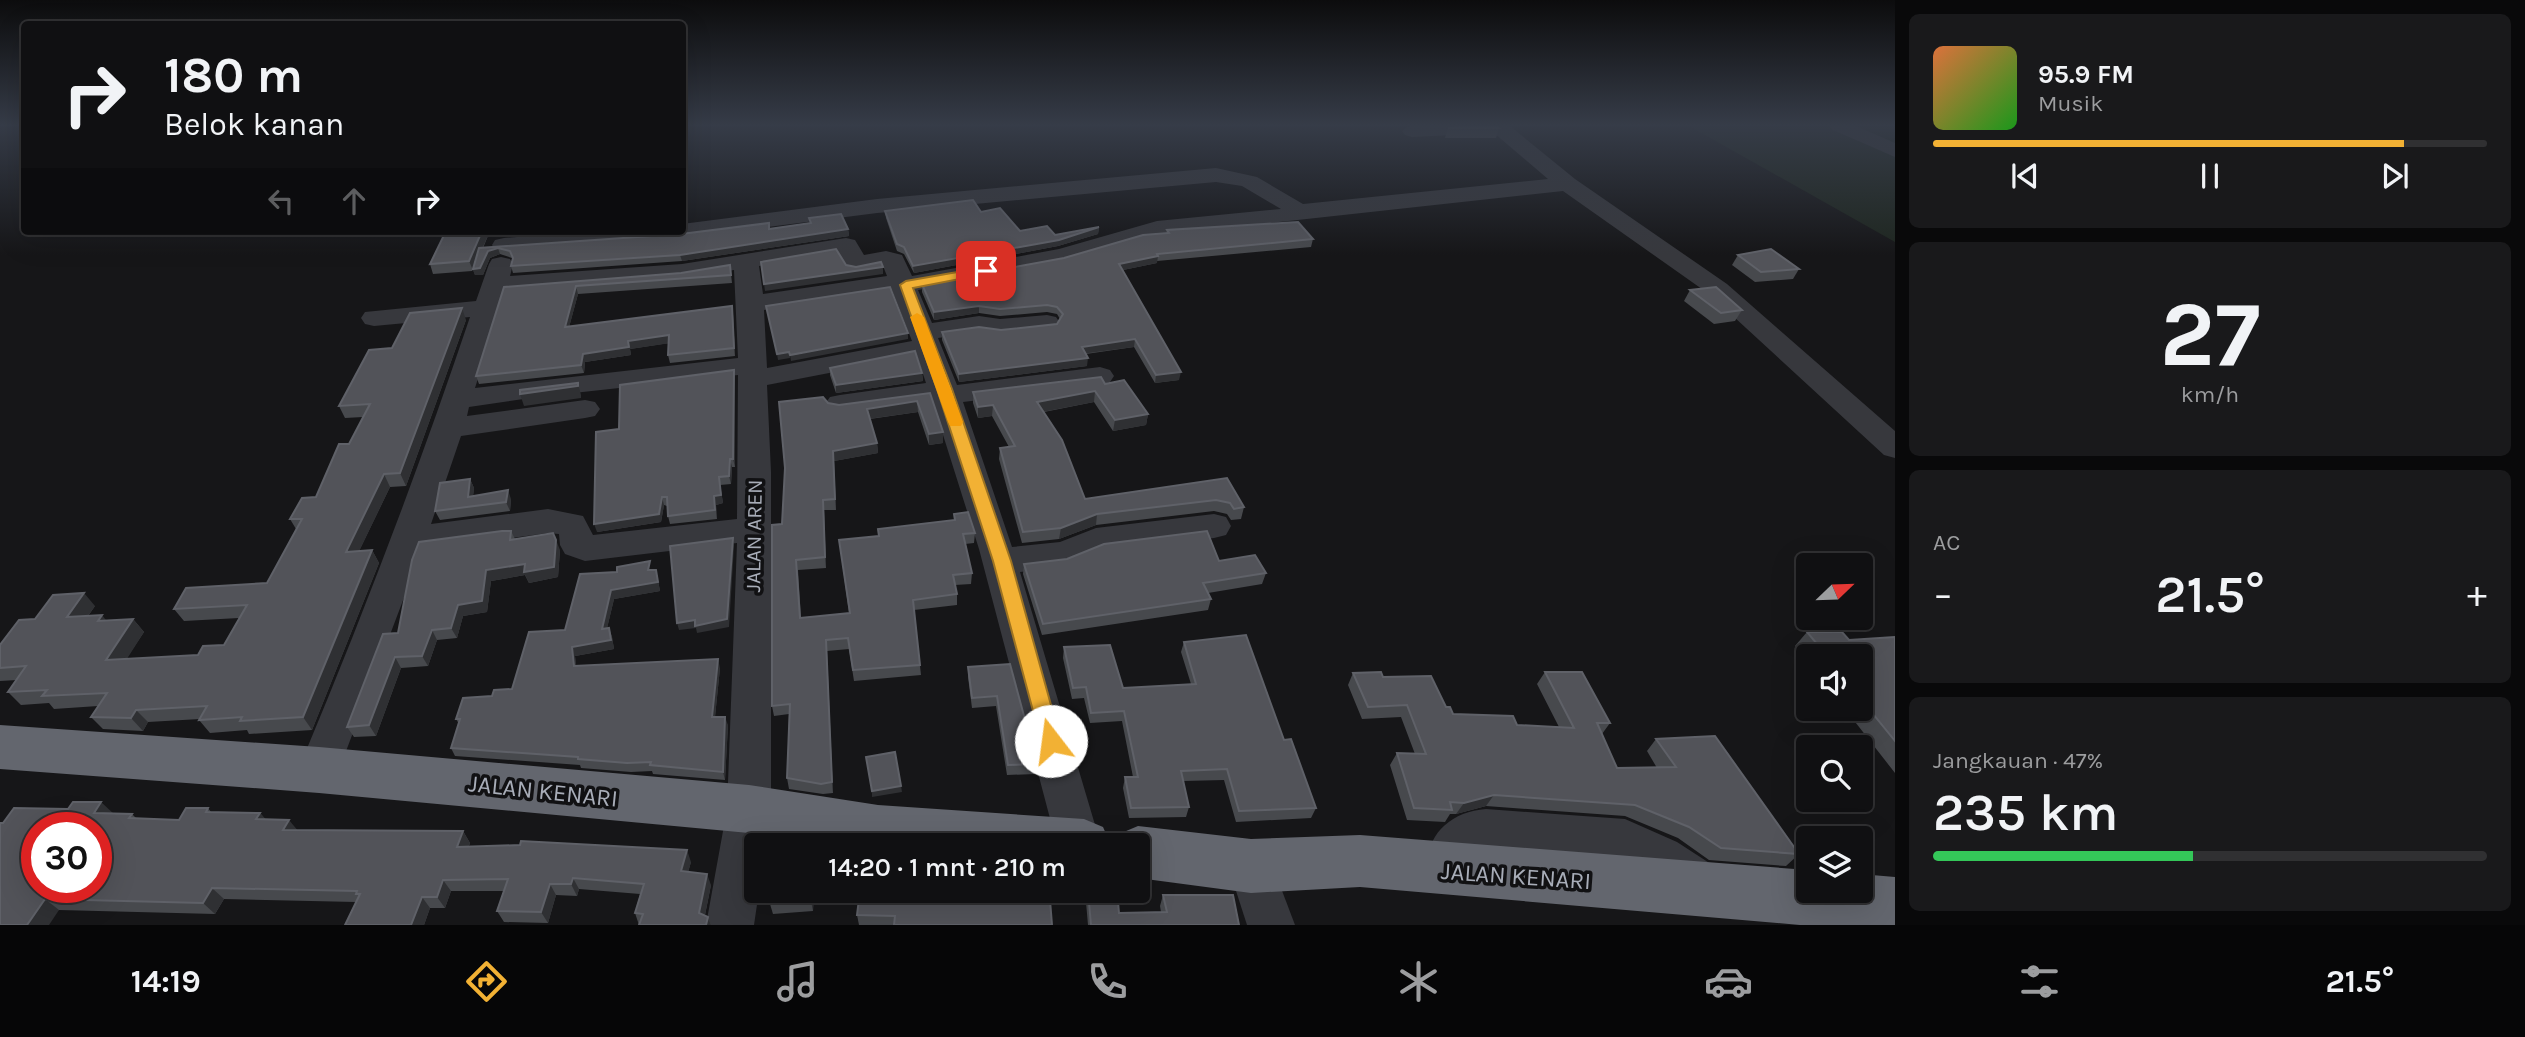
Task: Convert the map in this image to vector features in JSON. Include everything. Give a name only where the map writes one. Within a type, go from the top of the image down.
[{"type":"highway","name":"JALAN KENARI","points":[[0,747],[320,770],[749,809],[878,830],[918,833]]},
{"type":"highway","name":"JALAN KENARI","points":[[1150,853],[1251,866],[1360,861],[1439,870],[1895,905]]},
{"type":"street","points":[[1551,169],[1567,184],[1718,289],[1895,448]]},
{"type":"street","points":[[686,231],[880,215],[1222,175],[1270,190],[1291,213]]},
{"type":"street","points":[[751,304],[904,283],[1063,256],[1157,228],[1567,184]]},
{"type":"street","points":[[374,318],[498,275],[664,235]]},
{"type":"street","points":[[661,273],[675,235]]},
{"type":"street","points":[[498,275],[661,273],[746,263],[846,245],[856,264],[886,258],[893,260],[946,392],[1002,561],[1076,833]]},
{"type":"street","name":"JALAN AREN","points":[[730,925],[749,809],[755,464],[751,304],[746,263]]},
{"type":"street","points":[[320,770],[428,487],[498,275]]},
{"type":"street","points":[[453,414],[585,406],[925,339],[985,323],[1000,327],[1046,323]]},
{"type":"street","points":[[840,404],[1100,376]]},
{"type":"street","points":[[409,539],[548,521],[571,524],[576,530],[577,545],[585,548],[754,529]]},
{"type":"street","points":[[1002,561],[1065,554],[1096,540],[1214,526]]},
{"type":"street","points":[[1251,866],[1271,925]]},
{"type":"shaded area","points":[[1766,169],[1895,169],[1895,242]]},
{"type":"building","points":[[973,200],[981,212],[1000,208],[1020,231],[1047,226],[1055,235],[1099,227],[1059,240],[913,266],[904,247],[897,244],[885,211]]},
{"type":"building","points":[[841,214],[848,229],[680,255],[511,266],[513,258],[510,251],[498,248],[488,251],[480,268],[473,269],[479,248],[686,235],[769,223],[769,229],[811,223],[809,218]]},
{"type":"building","points":[[1298,222],[1313,239],[1157,254],[1158,256],[1119,264],[1181,372],[1156,375],[1135,339],[1082,347],[1088,358],[959,374],[942,332],[979,327],[1001,330],[1057,324],[1063,314],[1057,307],[1047,305],[1000,309],[979,306],[934,312],[922,284],[1064,258],[1143,235],[1169,233],[1167,230]]},
{"type":"building","points":[[444,235],[480,235],[469,261],[430,264]]},
{"type":"building","points":[[836,249],[846,265],[856,267],[881,262],[883,267],[764,284],[761,262]]},
{"type":"building","points":[[1771,249],[1799,269],[1761,272],[1738,255]]},
{"type":"building","points":[[730,265],[731,275],[576,286],[565,327],[732,306],[734,348],[668,355],[669,335],[628,341],[629,347],[583,354],[581,365],[476,376],[504,287],[681,273]]},
{"type":"building","points":[[890,287],[908,333],[790,355],[789,352],[777,354],[766,306]]},
{"type":"building","points":[[1716,287],[1742,310],[1721,313],[1690,290]]},
{"type":"building","points":[[462,308],[400,473],[384,474],[346,552],[372,550],[303,717],[240,721],[242,717],[199,720],[207,706],[136,710],[131,718],[91,717],[107,693],[42,696],[47,690],[8,692],[26,666],[0,668],[0,645],[19,620],[35,619],[53,595],[84,593],[67,617],[102,615],[98,621],[133,619],[106,660],[198,655],[203,646],[224,645],[247,605],[174,609],[186,588],[267,583],[302,519],[290,519],[302,498],[316,497],[339,444],[349,444],[370,404],[339,406],[369,350],[392,348],[410,313]]},
{"type":"building","points":[[915,351],[922,373],[836,385],[830,368]]},
{"type":"building","points":[[734,370],[733,459],[730,459],[729,476],[719,477],[721,495],[714,496],[715,510],[668,516],[667,497],[662,497],[659,514],[594,524],[596,432],[619,429],[620,385]]},
{"type":"building","points":[[1101,377],[1105,384],[1124,380],[1148,414],[1115,420],[1095,391],[1037,402],[1062,440],[1085,499],[1227,478],[1244,507],[1234,509],[1230,503],[1216,500],[1097,514],[1061,528],[1023,532],[1000,448],[1015,446],[993,405],[978,407],[973,392]]},
{"type":"building","points":[[578,383],[578,386],[520,394],[520,390]]},
{"type":"building","points":[[930,393],[943,432],[929,434],[917,401],[867,409],[877,443],[833,451],[835,499],[823,500],[825,557],[796,560],[800,618],[850,613],[839,540],[879,536],[878,529],[955,520],[954,514],[968,512],[975,533],[963,534],[972,573],[953,575],[957,594],[913,600],[920,665],[853,670],[848,638],[826,640],[832,782],[821,784],[787,778],[790,704],[772,706],[772,525],[782,524],[785,468],[779,402],[823,397],[828,403],[839,405]]},
{"type":"building","points":[[470,479],[468,497],[508,490],[506,502],[435,511],[440,483]]},
{"type":"building","points":[[511,531],[510,540],[553,533],[556,540],[554,567],[524,572],[525,564],[486,570],[482,601],[458,605],[451,628],[432,630],[422,656],[395,657],[369,725],[347,727],[383,634],[398,633],[412,560],[419,542]]},
{"type":"building","points":[[1207,531],[1219,561],[1255,555],[1266,573],[1203,583],[1211,599],[1043,624],[1024,564],[1067,559],[1104,544]]},
{"type":"building","points":[[733,538],[727,619],[695,626],[695,620],[677,623],[670,546]]},
{"type":"building","points":[[650,561],[648,570],[656,570],[658,582],[611,590],[602,629],[609,628],[611,640],[572,647],[574,666],[718,659],[712,717],[725,717],[723,772],[650,765],[651,762],[627,763],[451,748],[463,698],[492,696],[494,690],[512,689],[529,632],[565,630],[580,574],[617,572],[617,567]]},
{"type":"building","points":[[1807,632],[1842,632],[1849,640],[1895,637],[1895,741],[1873,714],[1873,644],[1817,644]]},
{"type":"building","points":[[1246,635],[1284,740],[1291,739],[1316,808],[1239,811],[1227,769],[1181,771],[1189,807],[1131,808],[1125,777],[1138,777],[1124,711],[1091,713],[1086,687],[1073,688],[1064,647],[1110,645],[1123,688],[1196,684],[1184,642]]},
{"type":"building","points":[[1010,664],[1037,764],[1008,765],[997,696],[972,698],[968,667]]},
{"type":"building","points":[[1381,672],[1383,677],[1431,676],[1446,707],[1450,707],[1453,714],[1513,716],[1517,725],[1574,728],[1545,672],[1582,672],[1610,723],[1597,723],[1617,768],[1676,767],[1656,739],[1715,736],[1796,850],[1796,854],[1721,848],[1689,827],[1635,805],[1494,795],[1464,803],[1450,802],[1452,810],[1414,808],[1397,753],[1426,754],[1407,705],[1368,707],[1353,673]]},
{"type":"building","points":[[895,752],[901,786],[872,791],[866,757]]},
{"type":"building","points":[[73,802],[101,802],[95,812],[21,812],[21,903],[42,903],[27,925],[0,925],[0,823],[3,823],[14,808],[68,809]]},
{"type":"building","points":[[186,808],[208,808],[206,812],[260,813],[256,819],[289,820],[283,830],[463,831],[457,847],[520,845],[521,841],[687,850],[681,871],[707,874],[699,913],[708,917],[706,925],[639,925],[643,914],[635,913],[644,884],[573,878],[571,884],[550,884],[541,912],[497,911],[508,879],[443,880],[437,897],[422,897],[411,925],[345,925],[360,894],[356,894],[357,891],[212,888],[203,903],[112,901],[112,813],[132,814],[129,818],[179,820]]},
{"type":"building","points":[[1163,895],[1233,895],[1239,925],[1091,925],[1089,903],[1118,903],[1119,913],[1167,912]]},
{"type":"building","points":[[858,903],[1050,903],[1052,925],[894,925],[895,916],[857,915]]},
{"type":"slow traffic","points":[[917,317],[956,422]]},
{"type":"route","points":[[986,271],[906,285],[945,389],[1002,561],[1051,741]]}]
